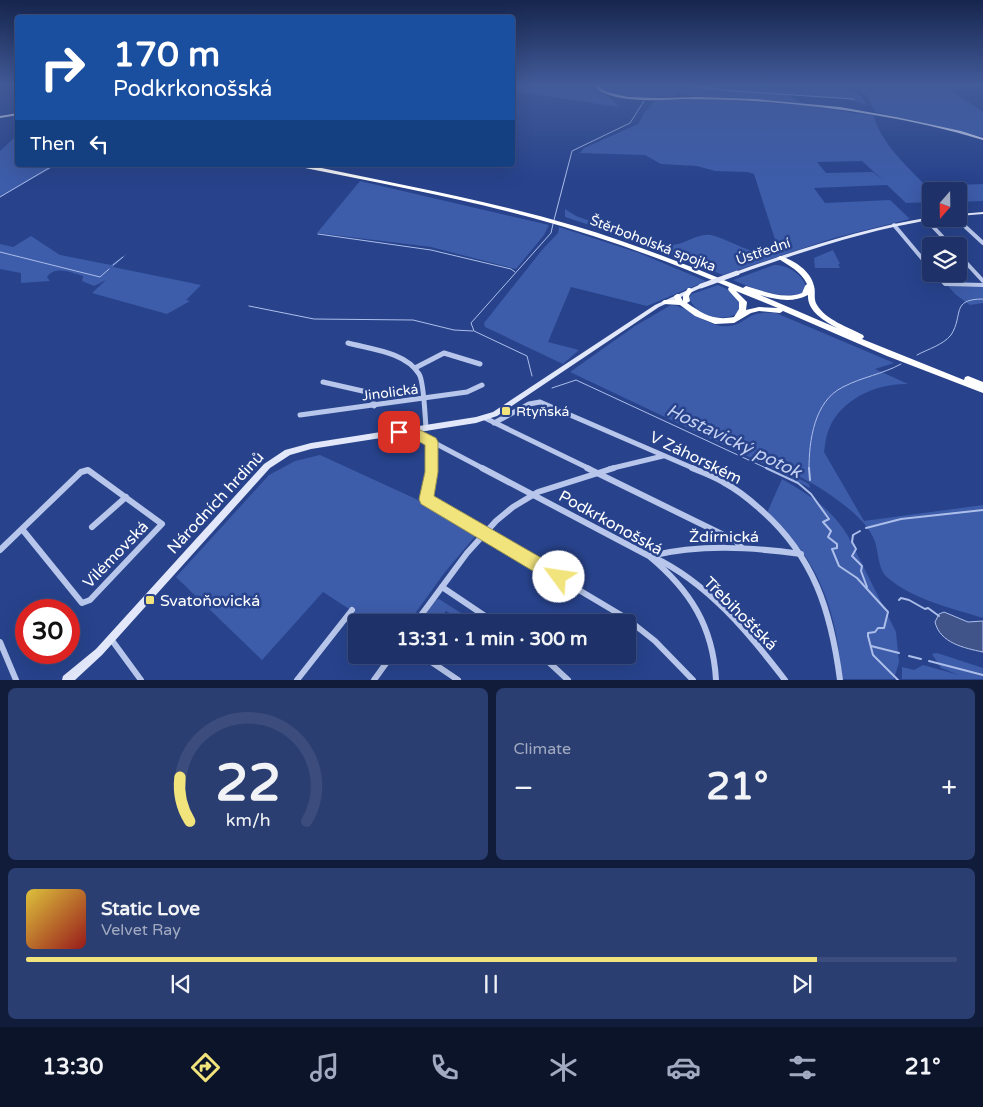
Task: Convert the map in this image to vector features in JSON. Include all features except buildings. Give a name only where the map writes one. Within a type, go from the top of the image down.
[{"type":"highway","name":"Štěrboholská spojka","points":[[309,167],[560,221],[638,244],[860,337],[983,385]]},
{"type":"highway","name":"Štěrboholská spojka","points":[[324,167],[550,219]]},
{"type":"highway","name":"Štěrboholská spojka","points":[[560,221],[710,278],[898,358],[983,390]]},
{"type":"highway","points":[[746,288],[782,298],[793,298],[803,295],[808,290],[806,282],[783,260]]},
{"type":"highway","points":[[783,260],[810,282],[811,301],[817,310],[860,337]]},
{"type":"highway","points":[[677,296],[698,312],[713,318],[730,319],[740,313],[743,306],[739,297],[726,286],[710,278]]},
{"type":"highway","points":[[685,302],[690,290]]},
{"type":"highway","points":[[666,302],[685,302],[701,316],[720,321],[734,320],[749,311],[763,309],[778,311],[808,320]]},
{"type":"street","points":[[889,117],[983,139]]},
{"type":"street","points":[[968,214],[983,213]]},
{"type":"street","name":"Ústřední","points":[[564,369],[625,327],[690,290],[737,273],[894,225],[922,220]]},
{"type":"street","points":[[894,225],[922,258]]},
{"type":"street","points":[[967,228],[983,243]]},
{"type":"street","points":[[967,264],[983,281]]},
{"type":"street","points":[[943,282],[945,284],[983,285]]},
{"type":"street","points":[[348,343],[397,358],[415,368],[420,375],[426,428]]},
{"type":"street","points":[[415,368],[444,353],[480,364]]},
{"type":"street","name":"Národních hrdinů","points":[[67,680],[92,659],[233,502],[267,466],[279,457],[288,452],[312,446],[485,418],[510,406],[564,369]]},
{"type":"street","points":[[323,382],[367,392],[372,398],[374,406]]},
{"type":"street","name":"Jinolická","points":[[300,415],[467,392],[482,385]]},
{"type":"street","name":"V Záhorském","points":[[494,423],[529,404],[540,402],[724,482],[751,500],[780,526],[800,554],[821,590],[836,643],[840,680]]},
{"type":"street","points":[[485,418],[736,541],[741,547]]},
{"type":"street","name":"Podkrkonošská","points":[[410,430],[649,556],[664,567],[680,585],[702,619],[715,657],[716,680]]},
{"type":"street","points":[[431,442],[432,472],[426,499],[626,618],[655,641],[693,680]]},
{"type":"street","points":[[422,614],[484,533],[504,514],[532,495],[594,472],[664,456]]},
{"type":"street","points":[[0,550],[81,472],[91,471],[126,497],[92,526]]},
{"type":"street","name":"Vilémovská","points":[[22,529],[79,600],[82,603],[86,602],[162,524],[126,497]]},
{"type":"street","name":"Ždírnická","points":[[649,556],[696,548],[741,547],[800,554]]},
{"type":"street","name":"Třebihošťská","points":[[649,556],[662,560],[723,609],[751,637],[784,680]]},
{"type":"street","points":[[442,588],[482,614]]},
{"type":"street","points":[[297,680],[352,610]]},
{"type":"street","points":[[111,639],[141,680]]},
{"type":"street","points":[[0,642],[16,680]]},
{"type":"street","points":[[374,680],[386,664]]},
{"type":"street","points":[[435,664],[457,679]]},
{"type":"street","points":[[551,664],[568,680]]},
{"type":"shaded area","points":[[642,117],[875,117],[878,127],[889,145],[922,182],[922,202],[906,203],[887,185],[814,188],[825,203],[890,200],[910,219],[834,238],[723,275],[626,237],[565,217],[565,209],[576,216],[661,245],[678,244],[701,236],[711,235],[753,251],[770,252],[778,249],[754,174],[748,172],[715,171],[697,166],[661,164],[645,155],[580,153],[584,148],[638,124]],"holes":[[[862,161],[885,182],[873,172],[826,173],[817,162]]]},
{"type":"shaded area","points":[[895,117],[983,117],[983,137]]},
{"type":"shaded area","points":[[14,138],[15,167],[53,167],[0,197],[0,151]]},
{"type":"shaded area","points":[[360,181],[549,225],[544,235],[516,269],[431,247],[317,233]]},
{"type":"shaded area","points":[[983,184],[983,201],[968,202],[968,185]]},
{"type":"shaded area","points":[[559,227],[639,253],[706,281],[647,306],[571,287],[548,342],[579,350],[563,364],[485,327],[484,323],[542,250],[558,233]]},
{"type":"shaded area","points":[[31,236],[60,255],[111,265],[128,253],[113,267],[201,285],[186,300],[190,301],[167,314],[92,293],[106,280],[94,286],[82,281],[83,276],[69,272],[54,271],[47,277],[50,281],[21,283],[21,273],[0,269],[0,244],[13,247]]},
{"type":"shaded area","points":[[833,250],[840,268],[815,268],[814,258]]},
{"type":"shaded area","points":[[774,265],[784,266],[801,278],[806,286],[801,294],[774,294],[733,280]]},
{"type":"shaded area","points":[[718,285],[731,291],[741,304],[738,313],[724,317],[709,316],[692,304],[689,297],[692,294]]},
{"type":"shaded area","points":[[948,286],[983,287],[983,303],[970,305]]},
{"type":"shaded area","points":[[671,305],[678,306],[708,322],[721,326],[735,325],[756,314],[776,313],[894,363],[875,369],[908,384],[884,386],[851,401],[835,418],[828,432],[824,452],[864,521],[983,505],[983,618],[921,598],[898,586],[884,574],[880,565],[876,544],[868,529],[847,507],[820,488],[793,473],[781,469],[809,484],[810,488],[766,465],[570,372],[635,326]]},
{"type":"shaded area","points":[[320,455],[416,499],[477,534],[445,572],[415,614],[357,614],[323,592],[262,660],[176,577],[269,475],[295,461]]},
{"type":"shaded area","points":[[782,479],[827,510],[848,536],[896,632],[899,662],[894,679],[842,679],[835,630],[820,582],[803,553],[767,513]]},
{"type":"shaded area","points":[[439,599],[461,613],[451,614],[446,611],[444,614],[426,614],[436,600]]},
{"type":"shaded area","points":[[944,612],[968,622],[983,621],[983,652],[968,649],[947,640],[942,635],[935,622],[939,614]]},
{"type":"shaded area","points":[[937,653],[983,668],[983,679],[902,679],[902,667],[914,670],[923,665],[959,675],[941,668],[932,654]]},
{"type":"waterway","name":"Hostavický potok","points":[[554,220],[572,151],[630,123],[634,117]]},
{"type":"waterway","points":[[0,197],[51,167]]},
{"type":"waterway","name":"Hostavický potok","points":[[532,376],[527,356],[474,331],[471,323],[551,233],[553,224]]},
{"type":"waterway","points":[[318,234],[431,250],[511,269],[515,272]]},
{"type":"waterway","points":[[0,252],[100,277],[109,269]]},
{"type":"waterway","points":[[113,265],[123,257]]},
{"type":"waterway","points":[[917,355],[940,344],[951,335],[962,305],[966,302],[983,299]]},
{"type":"waterway","points":[[249,306],[314,319],[413,320],[454,330],[473,331]]},
{"type":"waterway","points":[[809,468],[812,434],[819,412],[825,402],[833,393],[843,387],[901,364]]},
{"type":"waterway","name":"Hostavický potok","points":[[552,388],[576,380],[768,469]]},
{"type":"waterway","name":"Hostavický potok","points":[[766,468],[798,483],[811,494],[829,519],[823,522],[831,531],[828,537],[837,544],[837,548],[832,549],[839,566],[857,578],[888,612],[884,628],[878,628],[875,632],[868,633],[868,636],[873,655],[898,680]]},
{"type":"waterway","points":[[809,468],[810,480]]},
{"type":"waterway","points":[[866,528],[901,519],[983,510]]},
{"type":"waterway","points":[[860,531],[853,535],[852,542],[856,549],[852,556],[862,566],[861,571],[867,587]]},
{"type":"waterway","points":[[899,600],[901,598],[909,600],[925,609],[928,608],[939,616]]},
{"type":"waterway","points":[[871,646],[899,653]]},
{"type":"waterway","points":[[909,656],[921,659]]},
{"type":"waterway","points":[[929,661],[983,675]]},
{"type":"place","name":"Rtyňská","points":[[506,411]]},
{"type":"place","name":"Svatoňovická","points":[[150,600]]},
{"type":"route","points":[[399,432],[410,430],[431,442],[432,472],[426,499],[559,577]]}]
